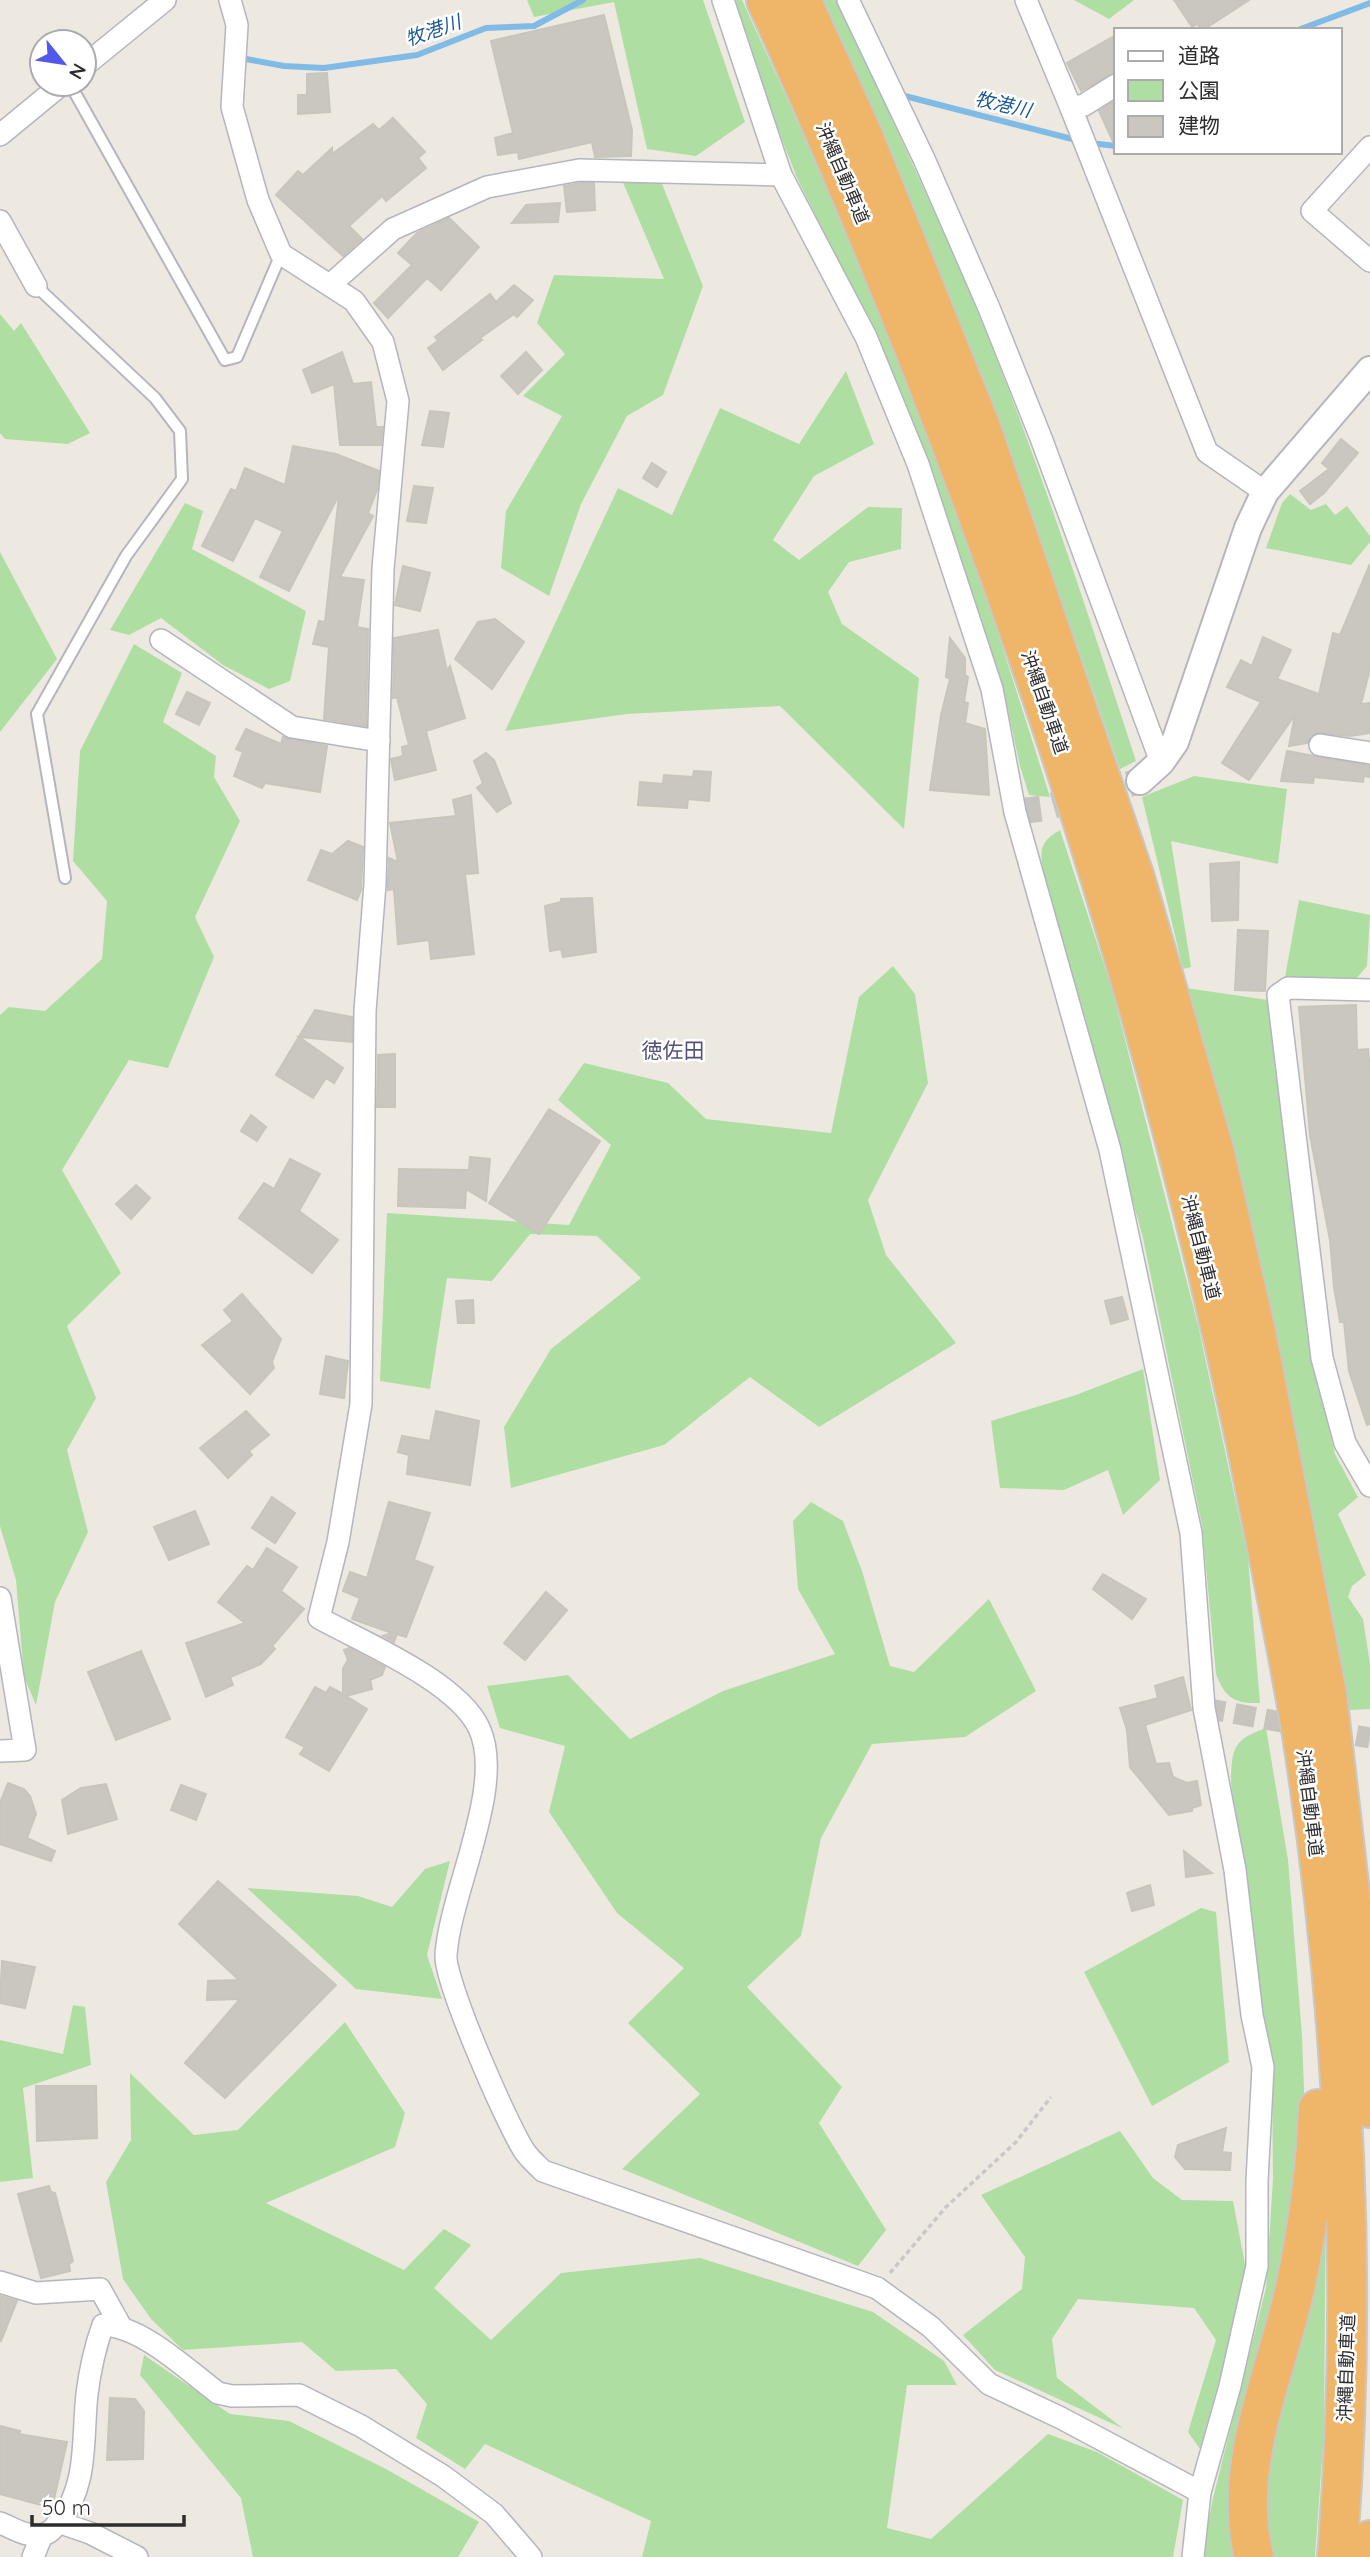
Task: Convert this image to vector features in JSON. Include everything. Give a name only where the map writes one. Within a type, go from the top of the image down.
[{"type":"highway","name":"沖縄自動車道","points":[[766,0],[834,148],[952,440],[1066,765],[1117,929],[1150,1048],[1232,1376],[1296,1703],[1330,1957],[1348,2279],[1338,2557]]},
{"type":"highway","name":"沖縄自動車道","points":[[801,0],[862,133],[980,425],[1135,878],[1216,1153],[1256,1332],[1327,1694],[1367,2016],[1370,2108]]},
{"type":"highway","points":[[1254,2557],[1249,2535],[1248,2483],[1264,2399],[1296,2283],[1307,2216],[1316,2155],[1318,2027],[1330,1957]]},
{"type":"highway","points":[[1368,2557],[1370,2540]]},
{"type":"street","points":[[98,55],[165,0]]},
{"type":"street","points":[[230,0],[237,25],[232,107],[258,200],[281,254],[354,301],[383,342],[398,401],[383,569],[374,884],[365,1012],[361,1404],[338,1542],[319,1618],[419,1671],[464,1705],[480,1728],[486,1758],[484,1802],[462,1873],[445,1958],[484,2069],[525,2151],[543,2171],[877,2288],[931,2327],[989,2384],[1061,2418],[1200,2492]]},
{"type":"street","points":[[723,0],[781,175],[866,337],[918,464],[992,689],[1015,812],[1110,1150],[1191,1533],[1204,1708],[1235,1870],[1252,2015],[1263,2067],[1257,2181],[1257,2266],[1230,2386],[1200,2492],[1193,2557]]},
{"type":"street","points":[[848,0],[924,159],[989,308],[1041,438],[1161,762]]},
{"type":"street","points":[[1026,0],[1208,452],[1265,492]]},
{"type":"street","points":[[1071,108],[1084,105],[1114,86]]},
{"type":"street","points":[[0,135],[45,98]]},
{"type":"street","points":[[1370,146],[1312,211],[1370,261]]},
{"type":"street","points":[[330,285],[393,229],[487,187],[579,170],[781,175]]},
{"type":"street","points":[[0,221],[36,286]]},
{"type":"street","points":[[1140,781],[1161,762],[1175,742],[1248,528],[1265,492],[1370,370]]},
{"type":"street","points":[[161,640],[292,727],[379,741]]},
{"type":"street","points":[[1320,745],[1370,753]]},
{"type":"street","points":[[1370,990],[1288,988],[1278,995],[1322,1358],[1345,1443],[1370,1486]]},
{"type":"street","points":[[0,1598],[25,1750],[0,1751]]},
{"type":"street","points":[[0,2282],[36,2293],[100,2289],[120,2325]]},
{"type":"street","points":[[33,2557],[81,2479],[87,2394],[96,2345],[103,2325],[120,2325],[144,2339],[218,2393],[232,2396],[299,2395],[361,2426],[443,2476],[494,2514],[531,2557]]},
{"type":"street","points":[[0,2523],[27,2535],[50,2529],[90,2533],[137,2557]]},
{"type":"lane","points":[[78,98],[225,360],[237,357],[281,254]]},
{"type":"lane","points":[[36,286],[155,398],[180,431],[182,479],[126,555],[37,714],[65,878]]},
{"type":"path","points":[[877,2288],[945,2208],[1016,2142],[1051,2097]]},
{"type":"green space","points":[[527,0],[703,0],[745,122],[696,156],[647,149],[614,2],[534,17]]},
{"type":"green space","points":[[728,0],[742,0],[823,180],[900,362],[961,523],[1050,797],[1029,795],[1006,701],[973,595],[891,368],[797,178]]},
{"type":"green space","points":[[818,0],[839,0],[979,314],[1052,509],[1136,761],[1120,769],[981,380],[904,188]]},
{"type":"green space","points":[[1074,0],[1134,0],[1109,19]]},
{"type":"green space","points":[[619,173],[660,179],[703,286],[663,395],[627,416],[581,504],[549,596],[501,568],[506,511],[562,416],[523,396],[565,354],[537,323],[554,275],[664,279]]},
{"type":"green space","points":[[0,314],[14,331],[21,323],[90,433],[68,444],[5,439],[0,433]]},
{"type":"green space","points":[[846,371],[874,444],[814,476],[773,540],[799,560],[868,507],[902,508],[901,549],[849,562],[828,592],[842,624],[919,678],[904,829],[780,706],[627,714],[505,731],[618,488],[672,515],[720,408],[799,444]]},
{"type":"green space","points":[[1290,494],[1311,510],[1326,504],[1335,515],[1347,506],[1370,536],[1370,542],[1351,565],[1266,548],[1282,503]]},
{"type":"green space","points":[[185,503],[203,511],[192,549],[306,611],[290,681],[269,689],[223,665],[161,618],[129,635],[110,630]]},
{"type":"green space","points":[[0,552],[57,659],[0,732]]},
{"type":"green space","points":[[134,644],[182,673],[163,722],[216,756],[214,777],[240,821],[195,917],[214,957],[168,1068],[129,1060],[62,1170],[121,1273],[67,1326],[96,1398],[67,1450],[88,1532],[55,1602],[36,1705],[24,1677],[16,1580],[0,1526],[0,1015],[9,1007],[45,1011],[102,959],[107,901],[73,861],[80,751]]},
{"type":"green space","points":[[1194,776],[1287,789],[1278,864],[1171,841],[1191,967],[1183,969],[1142,797]]},
{"type":"green space","points":[[1060,830],[1112,989],[1198,1325],[1248,1558],[1260,1703],[1232,1698],[1223,1689],[1216,1674],[1202,1525],[1143,1238],[1045,884],[1043,846]]},
{"type":"green space","points":[[1299,900],[1370,915],[1367,966],[1356,979],[1285,977]]},
{"type":"green space","points":[[893,966],[915,994],[928,1083],[868,1200],[886,1255],[956,1343],[819,1427],[750,1377],[664,1445],[511,1488],[504,1427],[551,1349],[641,1278],[597,1236],[530,1234],[492,1281],[447,1278],[430,1389],[380,1381],[387,1213],[569,1225],[611,1145],[558,1100],[584,1063],[668,1083],[706,1119],[831,1133],[859,997]]},
{"type":"green space","points":[[1186,988],[1268,1000],[1307,1330],[1335,1454],[1358,1497],[1338,1514],[1366,1575],[1352,1586],[1348,1597],[1363,1619],[1370,1664],[1370,1709],[1349,1710],[1294,1438]]},
{"type":"green space","points":[[1143,1369],[1160,1480],[1123,1515],[1108,1470],[1064,1490],[1000,1488],[991,1421],[1076,1395]]},
{"type":"green space","points":[[811,1502],[843,1521],[862,1571],[890,1666],[914,1672],[989,1599],[1036,1691],[965,1737],[872,1744],[821,1838],[801,1936],[747,1987],[842,2087],[819,2123],[886,2230],[858,2266],[622,2169],[700,2094],[628,2023],[684,1968],[617,1913],[549,1812],[565,1746],[500,1728],[487,1686],[568,1675],[630,1739],[723,1691],[835,1654],[798,1589],[793,1521]]},
{"type":"green space","points":[[1266,1728],[1288,1860],[1302,2035],[1305,2116],[1241,2557],[1202,2557],[1213,2498],[1266,2288],[1273,2179],[1272,2077],[1231,1783],[1236,1747],[1246,1737]]},
{"type":"green space","points":[[450,1861],[427,1955],[442,1999],[356,1989],[247,1888],[358,1896],[392,1907],[425,1869]]},
{"type":"green space","points":[[1201,1908],[1216,1912],[1229,2062],[1152,2106],[1084,1972]]},
{"type":"green space","points":[[73,2005],[85,2007],[91,2065],[23,2088],[33,2178],[0,2182],[0,2040],[63,2054]]},
{"type":"green space","points":[[345,2022],[405,2113],[395,2147],[266,2203],[404,2270],[444,2229],[471,2245],[434,2288],[491,2340],[561,2273],[700,2258],[873,2312],[944,2361],[957,2385],[907,2385],[887,2528],[931,2539],[1048,2434],[1097,2452],[1183,2500],[1173,2557],[642,2557],[651,2521],[485,2444],[465,2469],[416,2438],[427,2404],[396,2369],[336,2371],[302,2342],[183,2350],[151,2319],[123,2279],[106,2182],[131,2140],[130,2073],[194,2135],[238,2130]]},
{"type":"green space","points":[[1120,2131],[1153,2178],[1182,2200],[1233,2201],[1246,2269],[1231,2338],[1200,2449],[1188,2432],[1216,2340],[1194,2308],[1078,2299],[1052,2339],[1057,2378],[1124,2429],[995,2370],[963,2335],[1022,2289],[1025,2257],[981,2195]]},
{"type":"green space","points":[[1326,2177],[1324,2432],[1315,2557],[1267,2557],[1263,2508],[1268,2451]]},
{"type":"green space","points":[[144,2355],[230,2414],[289,2421],[386,2469],[479,2522],[458,2557],[253,2557],[241,2498],[140,2375]]},
{"type":"building","points":[[1174,0],[1249,0],[1206,28],[1197,24],[1192,27]]},
{"type":"building","points":[[604,15],[632,130],[631,156],[595,157],[592,142],[519,159],[518,152],[498,155],[495,138],[513,133],[491,41]]},
{"type":"building","points":[[1114,36],[1114,73],[1081,91],[1067,63]]},
{"type":"building","points":[[327,73],[330,112],[298,114],[298,95],[307,95],[307,74]]},
{"type":"building","points":[[1114,101],[1114,144],[1099,111]]},
{"type":"building","points":[[393,118],[425,152],[418,158],[426,168],[386,201],[382,196],[349,226],[362,239],[343,256],[276,195],[298,171],[303,175],[332,148],[332,154],[373,124],[379,130]]},
{"type":"building","points":[[594,183],[595,210],[567,212],[564,186]]},
{"type":"building","points":[[560,203],[558,222],[512,223],[526,205]]},
{"type":"building","points":[[449,218],[479,247],[441,290],[427,278],[388,318],[374,303],[412,265],[398,253],[417,233]]},
{"type":"building","points":[[514,285],[533,300],[517,317],[514,314],[480,338],[482,340],[443,370],[428,348],[438,341],[435,337],[490,294],[496,302]]},
{"type":"building","points":[[342,352],[353,384],[371,382],[376,427],[383,427],[381,445],[340,445],[334,384],[312,393],[303,370]]},
{"type":"building","points":[[526,352],[542,370],[518,394],[501,376]]},
{"type":"building","points":[[430,411],[449,413],[443,447],[422,445]]},
{"type":"building","points":[[1341,439],[1358,453],[1324,493],[1310,504],[1300,491],[1329,469],[1322,463]]},
{"type":"building","points":[[293,446],[336,454],[379,471],[377,490],[368,513],[373,516],[340,577],[364,580],[357,627],[368,629],[366,726],[324,719],[329,647],[313,644],[319,621],[325,622],[339,495],[289,591],[260,577],[283,531],[255,518],[233,561],[202,546],[231,489],[236,491],[245,468],[285,485]]},
{"type":"building","points":[[652,463],[666,472],[657,487],[643,478]]},
{"type":"building","points":[[414,486],[433,488],[426,523],[407,521]]},
{"type":"building","points":[[1370,564],[1370,669],[1361,704],[1370,703],[1370,733],[1350,736],[1316,733],[1307,743],[1289,746],[1295,715],[1249,780],[1222,763],[1261,702],[1227,687],[1241,660],[1252,666],[1263,637],[1291,650],[1277,679],[1319,694],[1333,633],[1340,635]]},
{"type":"building","points":[[403,566],[430,573],[420,611],[395,605]]},
{"type":"building","points":[[495,619],[524,642],[492,689],[455,659],[478,622]]},
{"type":"building","points":[[438,630],[447,671],[450,666],[465,718],[426,731],[436,770],[395,780],[391,759],[403,756],[402,747],[409,745],[397,697],[393,698],[394,638]]},
{"type":"building","points":[[950,638],[965,658],[965,675],[968,677],[964,702],[968,703],[965,723],[985,729],[989,795],[930,790],[941,715],[950,679],[946,677]]},
{"type":"building","points":[[187,692],[210,703],[199,725],[176,714]]},
{"type":"building","points":[[246,729],[281,744],[283,737],[327,746],[320,792],[265,783],[262,788],[234,776],[243,752],[236,749]]},
{"type":"building","points":[[1287,751],[1370,766],[1370,777],[1364,776],[1363,782],[1314,777],[1313,783],[1281,781]]},
{"type":"building","points":[[486,753],[494,760],[511,803],[497,812],[477,788],[483,783],[474,761]]},
{"type":"building","points":[[694,771],[711,772],[709,801],[688,799],[687,808],[638,805],[640,782],[663,784],[664,775],[693,777]]},
{"type":"building","points":[[471,795],[478,873],[465,874],[474,954],[431,959],[429,940],[398,944],[394,889],[388,890],[389,858],[398,862],[390,823],[456,816],[453,800]]},
{"type":"building","points":[[348,841],[363,847],[361,890],[357,900],[308,880],[321,850],[332,854]]},
{"type":"building","points":[[1239,862],[1238,920],[1212,921],[1210,864]]},
{"type":"building","points":[[592,898],[596,952],[563,957],[561,949],[550,951],[545,906],[561,902],[561,899]]},
{"type":"building","points":[[1238,930],[1268,931],[1265,991],[1235,990]]},
{"type":"building","points":[[1356,1005],[1357,1050],[1368,1049],[1370,1070],[1370,1424],[1367,1425],[1349,1371],[1344,1322],[1340,1322],[1334,1287],[1330,1240],[1310,1135],[1299,1007]]},
{"type":"building","points":[[315,1010],[352,1017],[352,1042],[299,1037],[343,1068],[334,1083],[326,1078],[313,1098],[276,1075]]},
{"type":"building","points":[[395,1054],[395,1107],[377,1107],[378,1055]]},
{"type":"building","points":[[549,1109],[600,1141],[539,1234],[489,1203]]},
{"type":"building","points":[[251,1115],[266,1127],[257,1141],[241,1131]]},
{"type":"building","points":[[470,1157],[490,1159],[486,1201],[466,1189],[465,1208],[398,1206],[399,1169],[469,1170]]},
{"type":"building","points":[[290,1159],[320,1174],[299,1211],[338,1240],[312,1273],[239,1218],[264,1183],[274,1189]]},
{"type":"building","points":[[136,1185],[150,1198],[131,1219],[116,1204]]},
{"type":"building","points":[[242,1294],[281,1339],[272,1362],[274,1368],[250,1394],[202,1345],[233,1321],[224,1310]]},
{"type":"building","points":[[1122,1297],[1128,1319],[1111,1324],[1105,1301]]},
{"type":"building","points":[[473,1300],[474,1323],[458,1323],[456,1301]]},
{"type":"building","points":[[326,1356],[348,1361],[344,1398],[320,1394]]},
{"type":"building","points":[[246,1411],[269,1435],[249,1451],[252,1455],[228,1478],[200,1448]]},
{"type":"building","points":[[436,1411],[479,1421],[470,1485],[407,1474],[409,1455],[398,1452],[402,1436],[430,1441]]},
{"type":"building","points":[[272,1497],[295,1513],[275,1543],[252,1528]]},
{"type":"building","points":[[389,1502],[430,1513],[414,1560],[433,1567],[406,1637],[397,1634],[394,1642],[383,1636],[392,1633],[352,1619],[360,1598],[343,1591],[350,1572],[367,1578]]},
{"type":"building","points":[[195,1511],[209,1544],[169,1560],[154,1527]]},
{"type":"building","points":[[267,1548],[297,1567],[281,1591],[304,1609],[272,1646],[275,1649],[261,1664],[230,1677],[233,1685],[206,1697],[186,1643],[245,1623],[218,1602],[247,1566],[253,1570]]},
{"type":"building","points":[[1103,1574],[1146,1599],[1132,1619],[1093,1589]]},
{"type":"building","points":[[546,1592],[567,1610],[525,1660],[504,1643]]},
{"type":"building","points":[[349,1648],[385,1667],[382,1675],[370,1680],[372,1689],[346,1696],[367,1709],[329,1771],[300,1754],[305,1747],[286,1737],[315,1687],[326,1693],[330,1687],[343,1694],[343,1668],[348,1660],[344,1650]]},
{"type":"building","points":[[141,1651],[170,1719],[116,1740],[88,1672]]},
{"type":"building","points":[[1183,1677],[1191,1710],[1145,1725],[1156,1764],[1169,1763],[1173,1777],[1187,1783],[1197,1781],[1201,1805],[1192,1808],[1192,1811],[1169,1815],[1130,1767],[1127,1730],[1120,1708],[1158,1698],[1155,1686]]},
{"type":"building","points":[[8,1783],[24,1789],[30,1796],[36,1814],[27,1838],[55,1851],[51,1861],[0,1844],[0,1803]]},
{"type":"building","points":[[106,1784],[117,1819],[68,1834],[62,1800],[81,1788]]},
{"type":"building","points":[[181,1785],[206,1794],[196,1820],[171,1810]]},
{"type":"building","points":[[1184,1851],[1212,1873],[1186,1877]]},
{"type":"building","points":[[218,1881],[336,1985],[225,2098],[185,2063],[240,1999],[207,2000],[208,1981],[239,1980],[179,1924]]},
{"type":"building","points":[[1150,1885],[1154,1905],[1132,1911],[1127,1893]]},
{"type":"building","points":[[2,1961],[35,1967],[25,2008],[0,2003]]},
{"type":"building","points":[[36,2086],[96,2086],[97,2138],[37,2141]]},
{"type":"building","points":[[1226,2128],[1222,2152],[1231,2153],[1230,2170],[1185,2169],[1175,2157],[1178,2145]]},
{"type":"building","points":[[49,2186],[51,2192],[55,2193],[73,2261],[69,2264],[70,2271],[41,2278],[18,2194]]},
{"type":"building","points":[[0,2296],[17,2301],[1,2341],[0,2340]]},
{"type":"building","points":[[110,2398],[135,2399],[144,2411],[143,2459],[107,2460]]},
{"type":"building","points":[[0,2426],[20,2431],[19,2434],[67,2442],[52,2508],[0,2494]]},
{"type":"waterway","name":"牧港川","points":[[246,59],[284,66],[324,68],[417,55],[486,28],[534,26],[583,0]]},
{"type":"waterway","name":"牧港川","points":[[1303,28],[1370,3]]},
{"type":"waterway","name":"牧港川","points":[[901,95],[1080,141]]},
{"type":"waterway","name":"牧港川","points":[[1090,143],[1114,146]]},
{"type":"tunnel","points":[[1015,812],[1045,808],[1140,781]]},
{"type":"tunnel","points":[[1204,1708],[1370,1738]]},
{"type":"district","name":"徳佐田","points":[[673,1050]]}]
